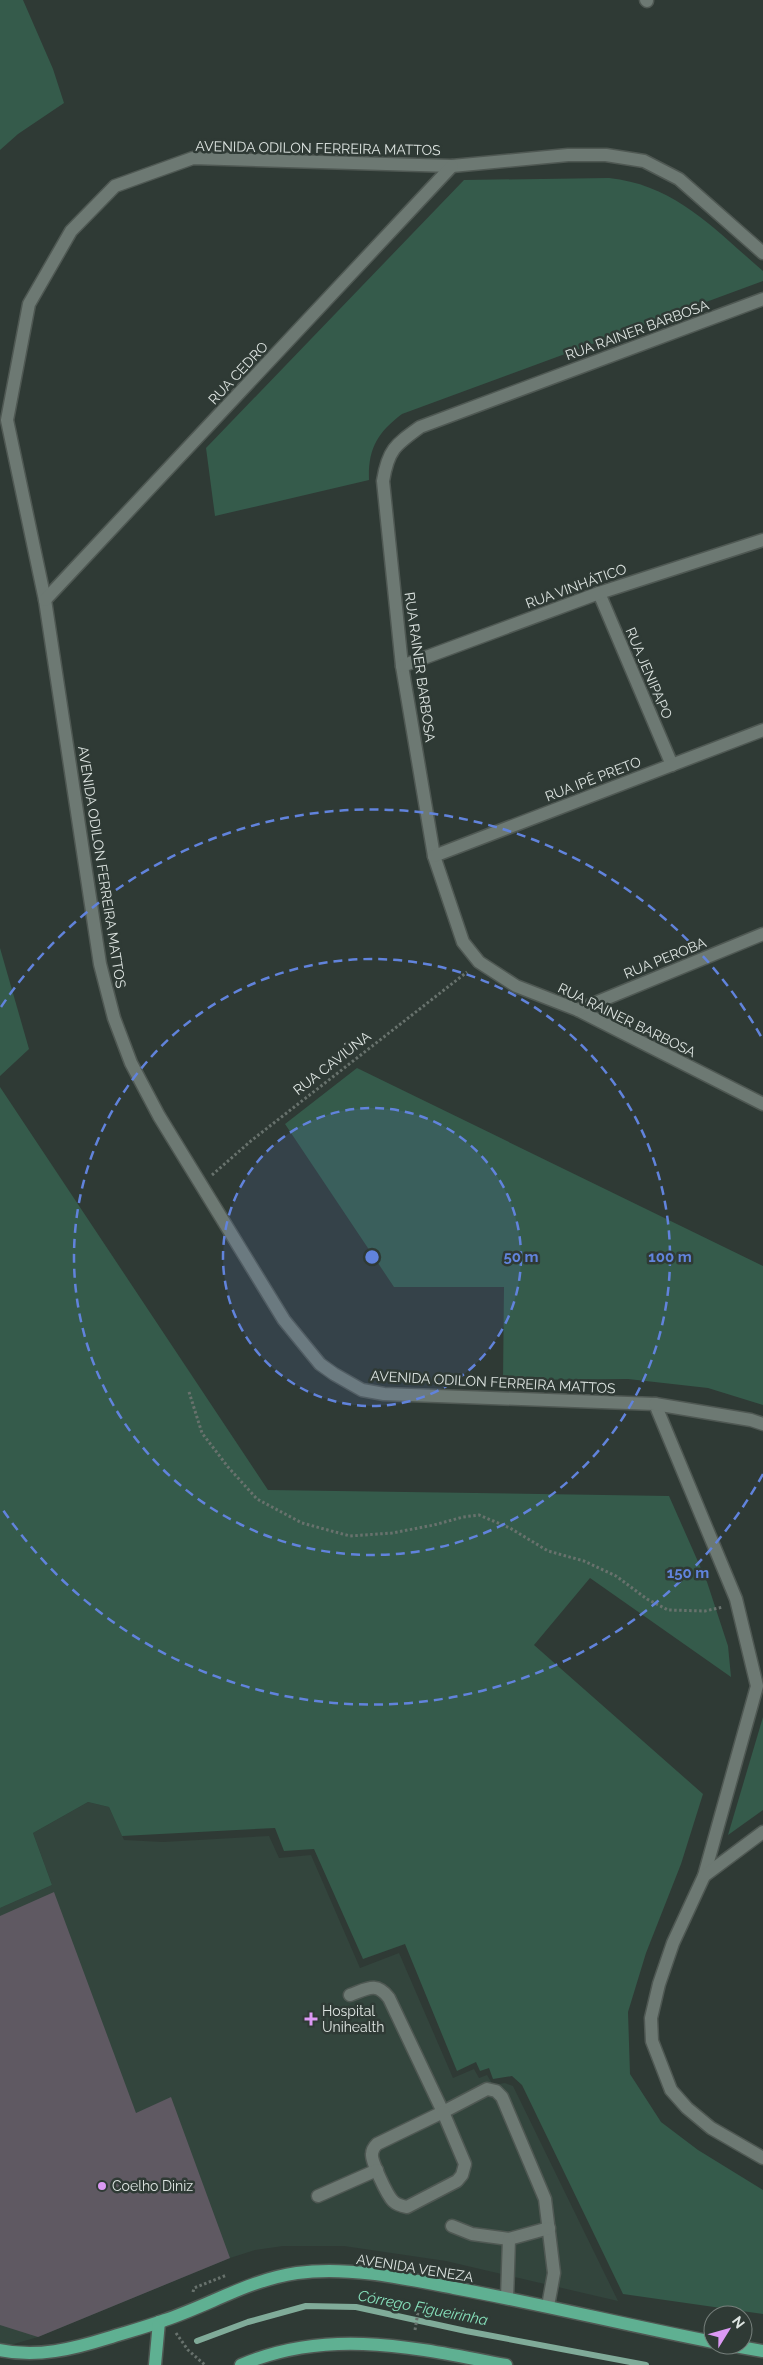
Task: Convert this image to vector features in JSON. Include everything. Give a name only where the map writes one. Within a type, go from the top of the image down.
[{"type":"main road","name":"AVENIDA VENEZA","points":[[0,2350],[60,2351],[159,2322],[258,2282],[297,2273],[337,2271],[403,2278],[548,2306],[627,2325],[703,2340]]},
{"type":"main road","points":[[155,2365],[159,2322]]},
{"type":"main road","points":[[241,2365],[261,2356],[281,2351],[347,2342],[380,2343],[506,2365]]},
{"type":"street","name":"AVENIDA ODILON FERREIRA MATTOS","points":[[763,253],[679,179],[644,161],[606,155],[568,155],[452,166],[192,158],[115,186],[71,231],[30,304],[7,420],[45,600],[100,964],[114,1018],[132,1063],[159,1116],[284,1320],[320,1364],[362,1390],[384,1394],[655,1404],[751,1420],[763,1424]]},
{"type":"street","name":"RUA CEDRO","points":[[45,600],[452,166]]},
{"type":"street","name":"RUA RAINER BARBOSA","points":[[763,299],[420,427],[394,448],[386,459],[383,481],[402,666],[434,856],[463,942],[479,962],[516,986],[578,1010],[763,1104]]},
{"type":"street","name":"RUA VINHÁTICO","points":[[402,666],[599,593],[763,540]]},
{"type":"street","name":"RUA JENIPAPO","points":[[599,593],[672,765]]},
{"type":"street","name":"RUA IPÊ PRETO","points":[[434,856],[763,730]]},
{"type":"street","name":"RUA PEROBA","points":[[578,1010],[763,934]]},
{"type":"street","points":[[655,1404],[736,1599],[760,1688],[704,1876],[673,1943],[659,1984],[651,2018],[652,2041],[671,2090],[686,2108],[711,2128],[763,2158]]},
{"type":"street","points":[[704,1876],[763,1832]]},
{"type":"street","points":[[350,1995],[372,1987],[382,1989],[389,1998],[443,2112],[465,2164],[462,2175],[457,2182],[407,2207],[398,2205],[391,2200],[372,2155],[377,2144],[443,2112],[488,2089],[496,2091],[502,2097],[545,2199],[554,2273],[548,2306]]},
{"type":"street","points":[[748,2151],[763,2147]]},
{"type":"street","points":[[318,2196],[377,2170]]},
{"type":"street","points":[[452,2226],[472,2234],[509,2240],[549,2228]]},
{"type":"street","points":[[507,2298],[509,2240]]},
{"type":"path","name":"RUA CAVIÚNA","points":[[201,1184],[252,1140],[479,962]]},
{"type":"path","points":[[189,1392],[202,1433],[228,1467],[256,1499],[302,1523],[350,1536],[392,1533],[479,1515],[510,1528],[548,1551],[584,1561],[616,1576],[647,1599],[668,1610],[705,1611]]},
{"type":"path","points":[[415,2330],[420,2300]]},
{"type":"path","points":[[174,2331],[188,2350],[205,2365]]},
{"type":"shaded area","points":[[88,1802],[109,1807],[124,1840],[163,1842],[269,1836],[279,1858],[311,1855],[360,1968],[399,1953],[453,2078],[474,2069],[479,2078],[487,2075],[493,2085],[505,2083],[513,2086],[618,2301],[446,2261],[344,2246],[283,2246],[255,2250],[230,2258],[38,2337],[0,2348],[0,1908],[52,1885],[33,1833]]},
{"type":"green space","points":[[0,0],[23,0],[53,69],[64,103],[18,134],[0,150]]},
{"type":"green space","points":[[609,178],[633,182],[655,190],[693,212],[711,225],[763,271],[763,281],[402,414],[386,428],[376,442],[370,459],[369,480],[215,516],[206,448],[464,180]]},
{"type":"green space","points":[[0,948],[29,1049],[0,1076]]},
{"type":"green space","points":[[357,1068],[763,1266],[763,1405],[708,1388],[628,1379],[503,1380],[504,1287],[394,1287],[285,1124]]},
{"type":"green space","points":[[0,1087],[268,1490],[669,1496],[707,1582],[728,1646],[731,1677],[590,1578],[534,1645],[703,1794],[681,1864],[646,1953],[628,2012],[630,2074],[661,2122],[698,2150],[763,2190],[763,2314],[753,2313],[753,2305],[703,2305],[623,2294],[522,2085],[512,2076],[493,2079],[489,2068],[480,2071],[476,2062],[457,2071],[405,1944],[363,1959],[314,1849],[284,1851],[275,1828],[122,1836],[109,1807],[88,1802],[33,1833],[52,1885],[0,1908]]},
{"type":"green space","points":[[763,1717],[763,1810],[728,1835]]},
{"type":"building","name":"Coelho Diniz","points":[[54,1892],[136,2113],[171,2097],[230,2258],[38,2337],[0,2325],[0,1916]]},
{"type":"waterway","name":"Córrego Figueirinha","points":[[197,2341],[248,2322],[306,2306],[356,2307],[466,2331],[646,2365]]},
{"type":"place","name":"Hospital Unihealth","points":[[311,2019]]},
{"type":"place","name":"Coelho Diniz","points":[[102,2186]]}]
